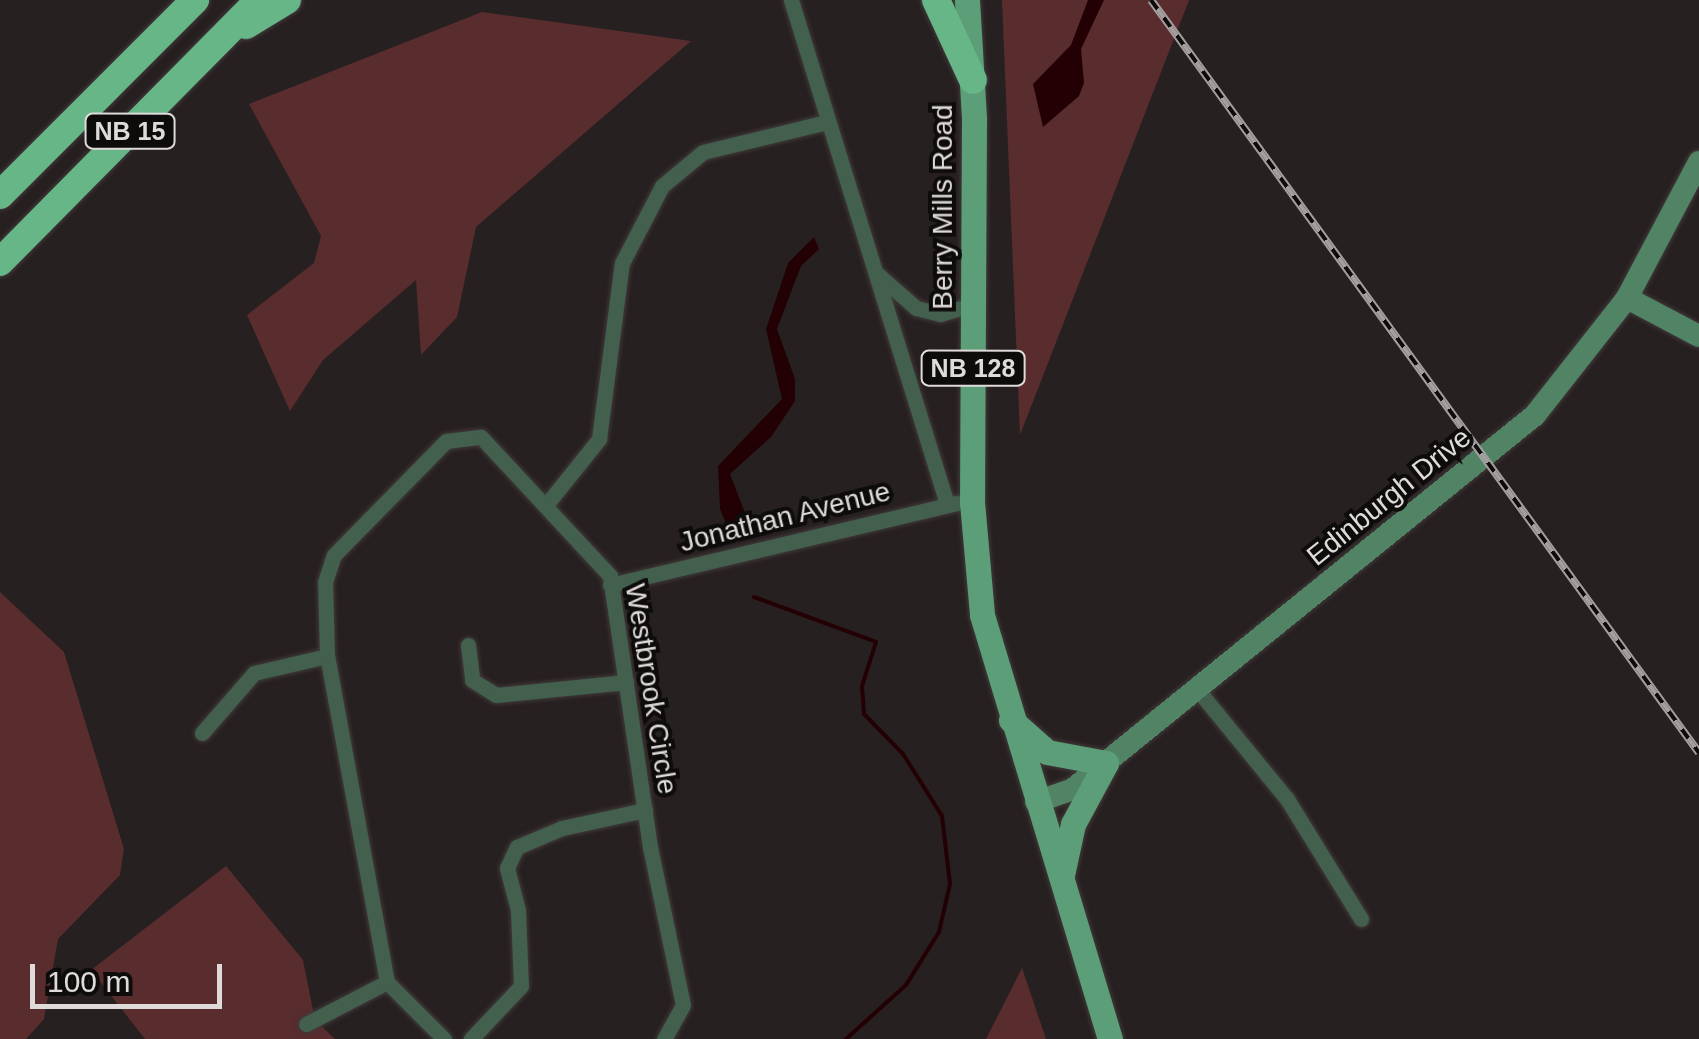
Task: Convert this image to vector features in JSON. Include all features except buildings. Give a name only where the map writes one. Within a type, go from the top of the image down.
[{"type":"highway","points":[[151,45],[182,0]]},
{"type":"highway","name":"NB 15","points":[[0,195],[195,0]]},
{"type":"highway","name":"NB 15","points":[[0,262],[259,0]]},
{"type":"highway","points":[[74,187],[254,18],[286,0]]},
{"type":"highway","points":[[936,0],[973,80]]},
{"type":"main road","name":"Berry Mills Road","points":[[967,0],[973,80],[972,304],[959,503],[990,654],[1010,718]]},
{"type":"main road","points":[[1010,718],[1047,752],[1106,763],[1073,824],[1061,880]]},
{"type":"main road","name":"NB 128","points":[[1010,718],[1110,1039]]},
{"type":"street","points":[[791,0],[871,266],[959,503]]},
{"type":"street","points":[[546,504],[599,439],[622,263],[662,186],[702,152],[827,122]]},
{"type":"street","name":"Edinburgh Drive","points":[[1036,802],[1073,789],[1517,432],[1554,396],[1627,298],[1699,162]]},
{"type":"street","points":[[871,266],[916,308],[940,314],[972,304]]},
{"type":"street","points":[[1627,298],[1699,336]]},
{"type":"street","name":"Westbrook Circle","points":[[387,982],[326,656],[325,582],[334,555],[446,441],[481,437],[610,576],[645,810],[683,1005],[664,1039]]},
{"type":"street","name":"Jonathan Avenue","points":[[610,585],[959,503]]},
{"type":"street","points":[[468,645],[472,680],[496,695],[626,682]]},
{"type":"street","points":[[202,733],[254,672],[326,656]]},
{"type":"street","points":[[1197,689],[1287,799],[1361,919]]},
{"type":"street","points":[[470,1039],[520,986],[518,910],[507,868],[518,847],[562,828],[645,810]]},
{"type":"street","points":[[306,1024],[387,982],[444,1039]]},
{"type":"shaded area","points":[[1002,0],[1189,0],[1020,435]]},
{"type":"shaded area","points":[[1088,0],[1104,0],[1081,49],[1084,83],[1079,96],[1043,127],[1033,84],[1071,45]]},
{"type":"shaded area","points":[[482,12],[691,41],[476,227],[457,317],[421,355],[416,280],[323,360],[290,411],[247,315],[314,263],[321,236],[249,104]]},
{"type":"shaded area","points":[[814,237],[819,249],[801,266],[777,329],[795,379],[795,401],[771,437],[730,474],[747,518],[744,534],[732,537],[720,509],[718,466],[782,399],[766,329],[788,263]]},
{"type":"shaded area","points":[[0,592],[64,652],[124,849],[120,875],[58,939],[44,1019],[26,1039],[0,1039]]},
{"type":"shaded area","points":[[226,866],[303,960],[315,1020],[335,1039],[145,1039],[91,970]]},
{"type":"shaded area","points":[[1022,968],[1046,1039],[986,1039]]},
{"type":"waterway","points":[[754,597],[876,642],[862,686],[864,714],[903,754],[942,816],[950,884],[939,932],[906,985],[846,1039]]},
{"type":"railway","points":[[1151,0],[1699,753]]}]
